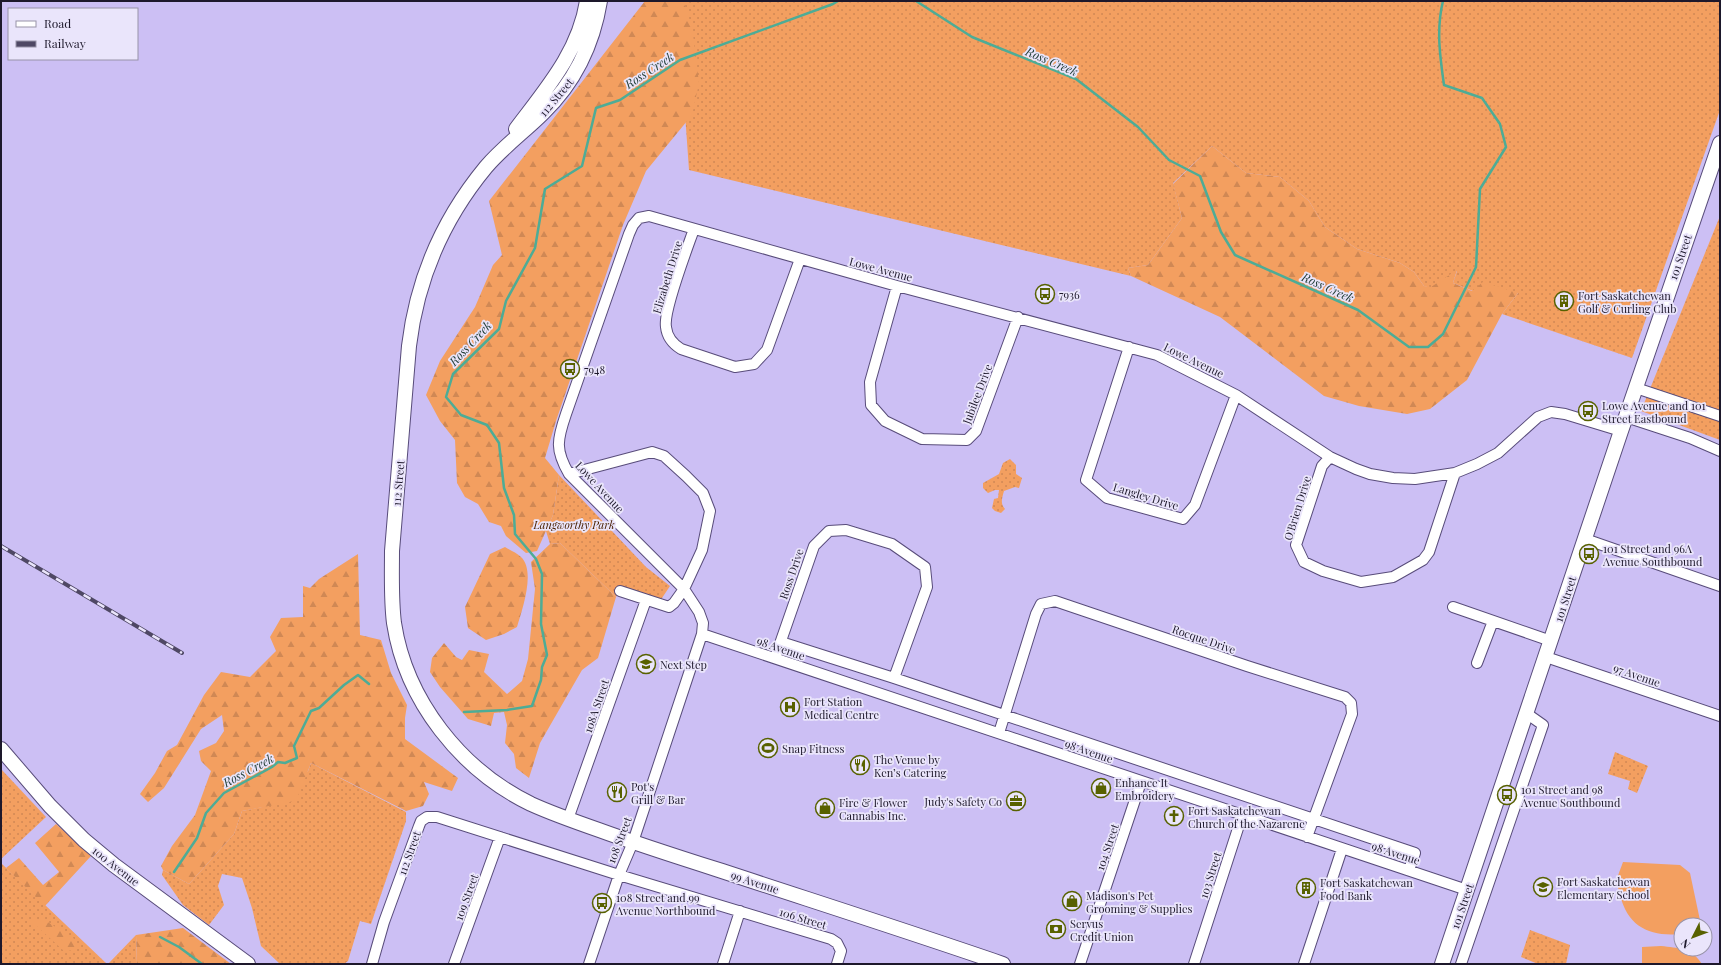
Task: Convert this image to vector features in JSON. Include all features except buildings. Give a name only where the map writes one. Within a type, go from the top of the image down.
[{"type":"main road","name":"112 Street","points":[[510,792],[472,764],[446,737],[425,707],[412,684],[399,645],[395,625],[392,581],[392,550],[408,354],[416,303],[427,267],[441,234],[464,196],[497,156],[563,66],[579,33],[586,1]]},
{"type":"main road","name":"112 Street","points":[[497,156],[544,112],[568,84],[586,53],[596,21],[600,1]]},
{"type":"main road","name":"101 Street","points":[[1442,964],[1720,142]]},
{"type":"main road","name":"100 Avenue","points":[[1,749],[50,806],[84,840],[114,865],[248,964]]},
{"type":"main road","name":"99 Avenue","points":[[510,792],[531,804],[633,842],[1003,964]]},
{"type":"street","name":"Lowe Avenue","points":[[702,634],[703,622],[699,612],[684,589],[569,474],[559,451],[559,435],[631,229],[639,218],[646,216],[897,286],[1158,355],[1236,394],[1330,457],[1370,474],[1393,478],[1414,479],[1455,472],[1477,464],[1498,453],[1538,417],[1551,412],[1565,414],[1621,431]]},
{"type":"street","name":"Elizabeth Drive","points":[[694,230],[667,314],[667,332],[674,344],[681,350],[735,367],[754,364],[767,350],[800,259]]},
{"type":"street","name":"Jubilee Drive","points":[[897,286],[870,382],[871,405],[885,421],[922,439],[966,440],[976,431],[1018,317]]},
{"type":"street","name":"Langley Drive","points":[[1129,347],[1086,480],[1107,498],[1183,520],[1194,505],[1236,394]]},
{"type":"street","points":[[1636,388],[1720,416]]},
{"type":"street","points":[[1626,417],[1690,438],[1720,451]]},
{"type":"street","points":[[569,474],[652,452],[664,456],[703,493],[710,511],[702,550],[684,589],[674,603],[669,607],[620,591]]},
{"type":"street","name":"O'Brien Drive","points":[[1330,457],[1322,466],[1296,545],[1304,562],[1323,571],[1361,582],[1393,577],[1422,560],[1426,556],[1429,552],[1455,472]]},
{"type":"street","name":"Ross Drive","points":[[775,658],[814,546],[829,531],[846,530],[892,544],[925,567],[927,587],[894,678]]},
{"type":"street","points":[[1585,538],[1720,586]]},
{"type":"street","name":"108A Street","points":[[568,819],[646,600]]},
{"type":"street","name":"Rocque Drive","points":[[999,733],[1036,614],[1041,604],[1055,601],[1344,697],[1351,703],[1352,714],[1307,837]]},
{"type":"street","points":[[1453,607],[1551,641]]},
{"type":"street","points":[[1477,663],[1493,621]]},
{"type":"street","name":"98 Avenue","points":[[702,634],[1242,816],[1467,890]]},
{"type":"street","name":"108 Street","points":[[589,964],[619,875],[633,842],[702,634]]},
{"type":"street","points":[[781,642],[894,678],[1415,853],[1409,870]]},
{"type":"street","name":"97 Avenue","points":[[1546,657],[1720,716]]},
{"type":"street","points":[[1461,964],[1543,725],[1526,713]]},
{"type":"street","name":"104 Street","points":[[1080,964],[1141,782]]},
{"type":"street","name":"103 Street","points":[[1194,964],[1242,816]]},
{"type":"street","name":"112 Street","points":[[372,964],[384,922],[421,822],[424,818],[437,817],[500,837]]},
{"type":"street","points":[[500,837],[619,875],[740,911],[723,964]]},
{"type":"street","name":"109 Street","points":[[454,964],[500,837]]},
{"type":"street","points":[[1304,964],[1342,849]]},
{"type":"street","name":"106 Street","points":[[740,911],[834,941],[841,951],[837,964]]},
{"type":"green space","points":[[645,1],[683,1],[692,27],[699,83],[692,115],[646,171],[623,225],[556,421],[545,458],[559,475],[553,515],[537,551],[526,553],[506,536],[501,526],[489,522],[478,504],[465,497],[457,483],[455,440],[440,421],[426,395],[440,361],[475,307],[493,265],[502,255],[489,201]]},
{"type":"green space","points":[[677,1],[1720,1],[1720,110],[1632,358],[1502,314],[1518,293],[1473,291],[1453,283],[1457,271],[1431,288],[1424,286],[1414,272],[1400,263],[1357,249],[1325,227],[1309,201],[1280,177],[1246,173],[1212,146],[1173,183],[1182,218],[1148,265],[1128,268],[1131,276],[689,170]]},
{"type":"green space","points":[[1212,146],[1246,173],[1280,177],[1309,201],[1325,227],[1357,249],[1400,263],[1414,272],[1424,286],[1431,287],[1457,270],[1453,283],[1472,291],[1483,282],[1518,293],[1502,314],[1467,380],[1430,409],[1407,414],[1359,406],[1324,396],[1220,317],[1131,276],[1128,268],[1148,265],[1182,218],[1173,184]]},
{"type":"green space","points":[[1720,216],[1720,440],[1641,411]]},
{"type":"green space","points":[[1010,459],[1016,465],[1016,474],[1022,478],[1019,488],[1015,487],[1004,491],[1002,503],[1005,509],[1001,513],[992,508],[994,499],[998,498],[999,490],[988,493],[983,488],[983,483],[999,474],[1003,463]]},
{"type":"green space","name":"Langworthy Park","points":[[559,475],[646,567],[670,586],[660,601],[620,590],[616,597],[560,543],[550,544],[546,531],[553,515]]},
{"type":"green space","points":[[560,543],[616,597],[598,658],[582,670],[540,743],[529,778],[516,768],[514,754],[505,743],[507,725],[504,712],[494,713],[491,726],[468,719],[440,687],[430,672],[432,658],[444,643],[456,657],[462,660],[469,650],[489,654],[484,672],[507,694],[522,681],[528,659],[535,589],[531,562],[550,544]]},
{"type":"green space","points":[[505,547],[521,557],[525,563],[528,581],[524,601],[517,627],[504,634],[486,640],[468,628],[465,607],[490,554]]},
{"type":"green space","points":[[358,554],[360,635],[381,640],[391,673],[407,705],[405,718],[405,739],[458,778],[452,791],[424,782],[429,794],[423,806],[406,811],[311,763],[296,801],[242,811],[234,834],[189,884],[163,870],[161,866],[172,846],[195,815],[211,771],[201,761],[199,751],[216,743],[224,731],[222,715],[201,729],[164,788],[148,802],[140,794],[155,773],[167,751],[177,745],[204,695],[221,672],[250,677],[276,651],[270,637],[281,618],[303,617],[303,586],[310,588],[319,579]]},
{"type":"green space","points":[[1615,752],[1648,766],[1637,793],[1628,789],[1630,781],[1608,774]]},
{"type":"green space","points":[[311,763],[406,812],[406,821],[371,924],[360,921],[348,961],[344,964],[280,964],[261,946],[252,908],[242,878],[222,874],[218,886],[224,905],[209,925],[183,905],[162,875],[163,870],[189,884],[234,834],[242,811],[262,807],[308,771]]},
{"type":"green space","points":[[1,769],[46,817],[1,859]]},
{"type":"green space","points":[[56,824],[91,856],[45,906],[6,868],[19,858],[43,885],[59,872],[35,843]]},
{"type":"green space","points":[[1623,862],[1680,865],[1690,873],[1699,917],[1673,917],[1673,934],[1660,934],[1642,928],[1629,915],[1624,906],[1620,895],[1617,878]]},
{"type":"green space","points":[[1,863],[107,964],[1,964]]},
{"type":"green space","points":[[31,921],[46,921],[76,940],[76,950],[64,951]]},
{"type":"green space","points":[[183,928],[231,964],[137,964],[136,935]]},
{"type":"green space","points":[[1530,930],[1570,945],[1566,964],[1538,964],[1521,957]]},
{"type":"green space","points":[[136,935],[137,964],[108,964]]},
{"type":"green space","points":[[1661,946],[1673,947],[1673,957],[1696,957],[1702,964],[1642,964],[1642,947]]},
{"type":"waterway","name":"Ross Creek","points":[[464,712],[507,710],[532,706],[541,680],[542,667],[547,655],[541,624],[542,574],[536,559],[515,534],[514,515],[504,488],[499,443],[487,425],[461,415],[446,397],[453,374],[499,329],[506,301],[535,248],[545,189],[582,166],[596,108],[620,100],[680,60],[838,1]]},
{"type":"waterway","name":"Ross Creek","points":[[916,1],[972,37],[1076,79],[1138,127],[1169,160],[1200,176],[1221,232],[1235,255],[1358,310],[1409,347],[1428,347],[1443,334],[1476,267],[1480,189],[1506,147],[1500,124],[1482,98],[1444,85],[1439,32],[1443,1]]},
{"type":"waterway","name":"Ross Creek","points":[[174,872],[197,838],[206,813],[224,793],[272,767],[278,762],[285,763],[297,758],[294,746],[311,711],[319,708],[344,685],[358,675],[369,684]]},
{"type":"waterway","name":"Ross Creek","points":[[160,937],[179,947],[202,964]]},
{"type":"railway","points":[[1,546],[182,653]]},
{"type":"place","name":"7936","points":[[1045,294]]},
{"type":"place","name":"Fort Saskatchewan Golf & Curling Club","points":[[1564,301]]},
{"type":"place","name":"7948","points":[[570,369]]},
{"type":"place","name":"Lowe Avenue and 101 Street Eastbound","points":[[1588,411]]},
{"type":"place","name":"101 Street and 96A Avenue Southbound","points":[[1589,554]]},
{"type":"place","name":"Next Step","points":[[646,664]]},
{"type":"place","name":"Fort Station Medical Centre","points":[[790,707]]},
{"type":"place","name":"Snap Fitness","points":[[768,748]]},
{"type":"place","name":"The Venue by Ken’s Catering","points":[[860,765]]},
{"type":"place","name":"Enhance It Embroidery","points":[[1101,788]]},
{"type":"place","name":"Pot's Grill & Bar","points":[[617,792]]},
{"type":"place","name":"101 Street and 98 Avenue Southbound","points":[[1507,795]]},
{"type":"place","name":"Judy's Safety Co","points":[[1016,801]]},
{"type":"place","name":"Fire & Flower Cannabis Inc.","points":[[825,808]]},
{"type":"place","name":"Fort Saskatchewan Church of the Nazarene","points":[[1174,816]]},
{"type":"place","name":"Fort Saskatchewan Elementary School","points":[[1543,887]]},
{"type":"place","name":"Fort Saskatchewan Food Bank","points":[[1306,888]]},
{"type":"place","name":"Madison's Pet Grooming & Supplies","points":[[1072,901]]},
{"type":"place","name":"108 Street and 99 Avenue Northbound","points":[[602,903]]},
{"type":"place","name":"Servus Credit Union","points":[[1056,929]]}]
